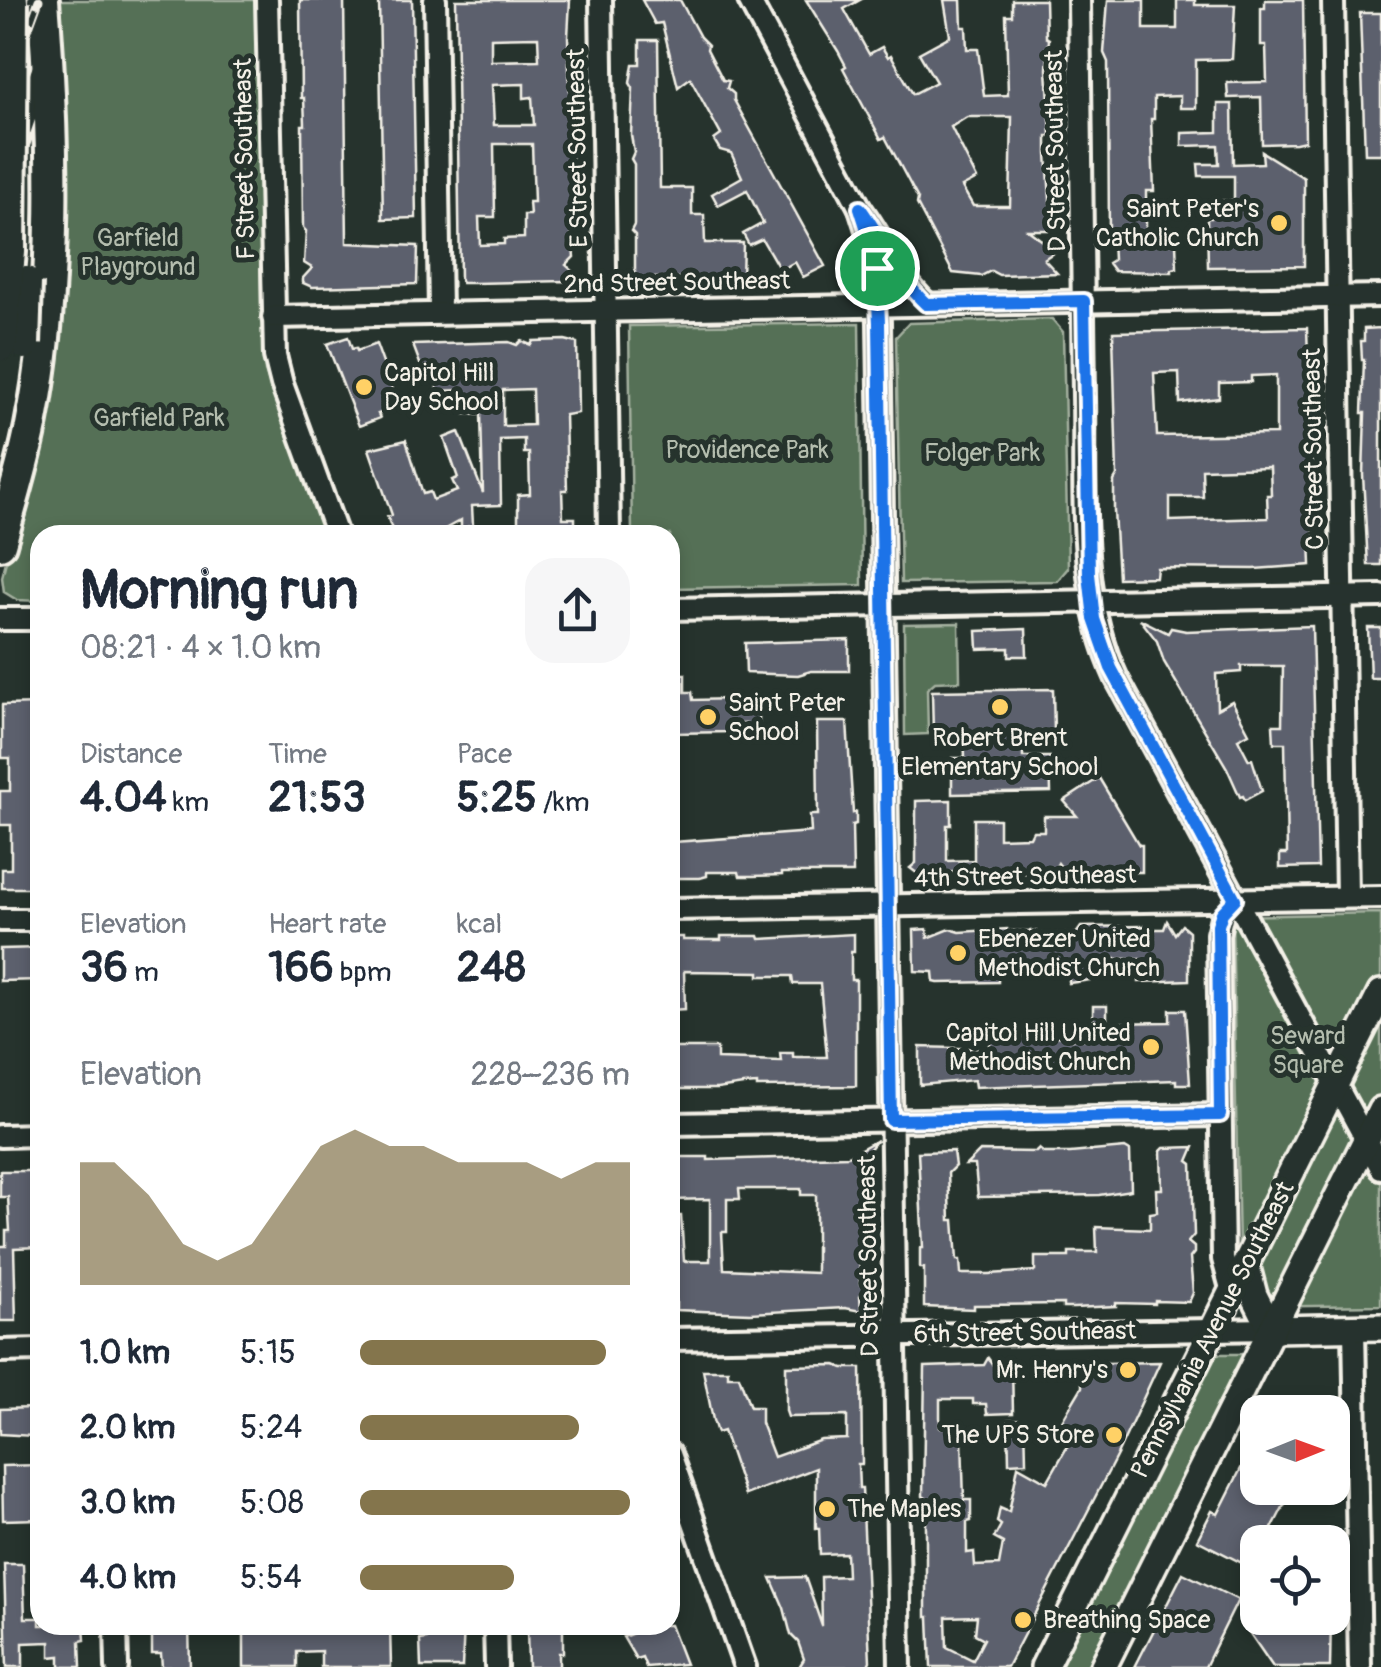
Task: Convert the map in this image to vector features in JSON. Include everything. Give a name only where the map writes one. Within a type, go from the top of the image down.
[{"type":"highway","points":[[0,489],[18,402],[17,347],[28,225],[11,145],[12,0]]},
{"type":"highway","points":[[0,544],[31,426],[17,347],[51,138],[43,0]]},
{"type":"main road","name":"Pennsylvania Avenue Southeast","points":[[1044,1667],[1381,993]]},
{"type":"main road","name":"Pennsylvania Avenue Southeast","points":[[1102,1667],[1381,1110]]},
{"type":"main road","points":[[1246,1264],[1254,1296],[1272,1329]]},
{"type":"main road","name":"6th Street Southeast","points":[[1272,1329],[1381,1327]]},
{"type":"street","name":"F Street Southeast","points":[[267,0],[278,370],[334,525]]},
{"type":"street","points":[[435,0],[440,312]]},
{"type":"street","name":"E Street Southeast","points":[[602,0],[609,525]]},
{"type":"street","points":[[749,0],[860,208],[909,285],[926,304]]},
{"type":"street","name":"D Street Southeast","points":[[1079,0],[1091,601],[1101,641],[1116,680],[1381,1168]]},
{"type":"street","name":"C Street Southeast","points":[[1332,0],[1347,897]]},
{"type":"street","points":[[0,190],[45,63]]},
{"type":"street","name":"D Street Southeast","points":[[860,208],[876,258],[878,304],[900,1667]]},
{"type":"street","name":"2nd Street Southeast","points":[[274,316],[1381,296]]},
{"type":"street","points":[[680,609],[1381,596]]},
{"type":"street","points":[[0,619],[30,618]]},
{"type":"street","name":"4th Street Southeast","points":[[680,909],[1381,897]]},
{"type":"street","points":[[1232,1292],[1223,1259],[1218,925],[1222,913],[1235,899]]},
{"type":"street","points":[[0,920],[30,920]]},
{"type":"street","points":[[680,1124],[1220,1115]]},
{"type":"street","points":[[0,1136],[30,1136]]},
{"type":"street","points":[[1354,1327],[1360,1667]]},
{"type":"street","name":"6th Street Southeast","points":[[680,1339],[1272,1329]]},
{"type":"street","points":[[0,1350],[30,1350]]},
{"type":"street","points":[[680,1482],[745,1667]]},
{"type":"street","points":[[116,1635],[117,1667]]},
{"type":"street","points":[[496,1635],[496,1667]]},
{"type":"green space","name":"Garfield Park","points":[[56,0],[258,0],[261,320],[265,371],[321,525],[30,525],[30,601],[17,600],[4,592],[2,577],[37,442]]},
{"type":"green space","name":"Folger Park","points":[[1052,319],[1063,332],[1068,568],[1057,581],[901,583],[896,337],[909,323]]},
{"type":"green space","name":"Providence Park","points":[[859,323],[862,585],[680,588],[680,525],[632,525],[629,326]]},
{"type":"green space","points":[[959,623],[960,681],[935,682],[927,689],[928,734],[905,735],[904,624]]},
{"type":"green space","name":"Seward Square","points":[[1381,913],[1381,1305],[1234,1307],[1240,1296],[1232,916]]},
{"type":"green space","points":[[1211,1354],[1245,1354],[1089,1667],[1055,1667]]},
{"type":"building","points":[[300,0],[344,0],[347,243],[418,246],[417,284],[312,287],[303,283],[312,268],[304,263],[305,125]]},
{"type":"building","points":[[379,0],[412,0],[416,218],[383,219]]},
{"type":"building","points":[[456,0],[570,0],[574,257],[566,265],[575,273],[576,294],[566,281],[462,283]],"holes":[[[538,37],[539,60],[491,61],[491,38]],[[524,84],[524,98],[532,97],[534,125],[494,125],[492,85]],[[494,144],[532,144],[534,202],[529,202],[530,215],[524,215],[524,238],[480,245],[479,217],[495,217]]]},
{"type":"building","points":[[642,0],[680,0],[708,45],[723,80],[729,81],[727,88],[734,94],[825,266],[803,277],[795,262],[780,270],[762,239],[749,245],[743,234],[763,223],[747,190],[718,205],[712,194],[742,177],[731,153],[720,150],[714,140],[721,135],[690,78],[678,87],[662,23],[655,24]]},
{"type":"building","points":[[806,0],[860,0],[844,9],[869,54],[882,47],[888,57],[891,55],[913,94],[936,82],[919,53],[950,36],[944,0],[961,0],[967,49],[978,49],[984,96],[1008,95],[1006,15],[1012,15],[1012,0],[1045,0],[1052,230],[1028,230],[1056,251],[1044,259],[1057,273],[953,273],[885,137],[881,139],[843,68],[846,66]],"holes":[[[967,117],[1012,117],[1010,206],[973,206],[962,187],[977,179],[951,127]]]},
{"type":"building","points":[[1108,0],[1144,0],[1144,29],[1177,29],[1177,0],[1195,0],[1195,5],[1235,5],[1232,59],[1196,60],[1196,108],[1180,108],[1180,96],[1154,97],[1154,191],[1146,191],[1146,235],[1159,235],[1159,243],[1176,243],[1177,268],[1172,272],[1114,271],[1108,263],[1113,260],[1109,240],[1108,62],[1104,53]]},
{"type":"building","points":[[1265,0],[1303,0],[1305,141],[1262,144],[1261,97],[1228,98],[1227,83],[1267,82],[1266,45],[1261,45],[1261,8],[1265,8]]},
{"type":"building","points":[[1360,13],[1381,13],[1381,154],[1365,154]]},
{"type":"building","points":[[640,40],[658,40],[660,188],[692,188],[692,215],[704,215],[705,243],[743,243],[742,278],[635,278],[630,83],[633,64],[640,64]]},
{"type":"building","points":[[1218,104],[1232,104],[1233,164],[1263,163],[1262,152],[1304,178],[1304,266],[1208,267],[1207,218],[1211,218],[1211,213],[1220,213],[1220,201],[1234,200],[1234,176],[1199,176],[1198,164],[1219,164],[1218,145],[1182,146],[1182,133],[1218,132]]},
{"type":"building","points":[[1307,328],[1314,538],[1310,538],[1311,565],[1157,568],[1156,577],[1118,578],[1113,332]],"holes":[[[1179,372],[1180,403],[1219,398],[1219,383],[1251,382],[1251,376],[1276,375],[1276,434],[1157,436],[1154,373]],[[1270,467],[1268,518],[1170,521],[1170,497],[1203,497],[1202,469]]]},
{"type":"building","points":[[1381,328],[1381,565],[1368,565],[1361,341],[1364,329]]},
{"type":"building","points":[[348,337],[352,349],[357,351],[376,344],[399,407],[359,426],[327,344]]},
{"type":"building","points":[[521,341],[531,345],[533,341],[577,343],[578,413],[565,415],[567,490],[562,490],[563,518],[575,518],[575,525],[518,525],[518,495],[530,494],[529,453],[524,453],[524,439],[500,440],[501,505],[472,506],[473,525],[461,525],[461,520],[452,525],[390,525],[387,516],[392,515],[369,449],[406,440],[423,494],[430,492],[433,500],[457,491],[452,480],[458,478],[444,438],[459,432],[483,493],[481,414],[465,414],[464,390],[437,391],[437,377],[425,377],[413,345],[517,345]],"holes":[[[532,389],[533,425],[503,426],[503,390]]]},
{"type":"building","points":[[1140,619],[1168,633],[1171,628],[1186,631],[1312,626],[1318,867],[1280,868],[1280,854],[1287,854],[1285,743],[1274,743],[1273,725],[1282,725],[1283,666],[1241,666],[1241,672],[1216,674],[1217,709],[1232,701],[1249,733],[1238,739],[1249,760],[1252,759],[1262,791],[1245,800],[1164,662],[1157,641]]},
{"type":"building","points":[[1368,628],[1381,628],[1381,678],[1370,678]]},
{"type":"building","points":[[1026,629],[1027,656],[1009,656],[1009,648],[978,649],[977,631]]},
{"type":"building","points":[[849,640],[849,671],[798,675],[746,673],[745,643]]},
{"type":"building","points":[[680,674],[685,674],[685,692],[692,692],[693,700],[732,699],[732,709],[759,709],[759,724],[732,724],[732,732],[680,733]]},
{"type":"building","points":[[1053,689],[1054,732],[1023,732],[1023,757],[1050,757],[1051,792],[952,794],[952,758],[965,758],[964,733],[933,734],[932,691]]},
{"type":"building","points":[[30,704],[30,888],[2,888],[2,869],[11,869],[11,825],[0,825],[0,791],[10,791],[10,758],[2,758],[2,705]]},
{"type":"building","points":[[817,722],[847,722],[853,813],[856,812],[856,824],[852,825],[853,873],[740,876],[739,872],[707,872],[707,876],[700,878],[680,878],[680,842],[811,832],[810,815],[818,815]]},
{"type":"building","points":[[1099,778],[1142,845],[1142,872],[1072,872],[1069,877],[1058,863],[1052,874],[1017,872],[1016,868],[975,868],[918,874],[910,868],[916,863],[916,801],[951,800],[947,861],[974,860],[974,819],[999,819],[999,838],[1030,837],[1033,831],[1044,831],[1044,816],[1077,816],[1064,801]]},
{"type":"building","points":[[1167,921],[1175,934],[1182,925],[1189,931],[1189,980],[1139,982],[1139,959],[1097,963],[1097,967],[1091,967],[1091,980],[1069,983],[1069,969],[1026,968],[1025,961],[998,962],[998,982],[938,983],[934,982],[933,972],[915,971],[914,930],[927,929],[928,938],[950,929],[1076,934],[1081,927],[1164,929]]},
{"type":"building","points":[[854,934],[851,980],[856,980],[856,1086],[757,1084],[680,1089],[680,1048],[717,1048],[717,1059],[781,1061],[780,1053],[827,1057],[820,984],[793,984],[792,976],[759,976],[759,972],[684,971],[685,1009],[680,1009],[680,937],[760,939]]},
{"type":"building","points":[[30,948],[30,980],[0,981],[0,949]]},
{"type":"building","points":[[1093,1006],[1107,1006],[1107,1023],[1170,1022],[1170,1010],[1185,1010],[1190,1084],[1176,1084],[1176,1080],[975,1087],[974,1080],[920,1085],[920,1047],[990,1049],[990,1038],[1093,1039]]},
{"type":"building","points":[[877,1140],[858,1164],[860,1284],[868,1289],[860,1295],[861,1311],[680,1310],[680,1216],[684,1261],[710,1261],[710,1199],[680,1200],[680,1157],[708,1160],[848,1156]],"holes":[[[739,1189],[801,1189],[801,1195],[816,1195],[816,1273],[724,1269],[722,1232],[727,1232],[727,1199],[740,1199]]]},
{"type":"building","points":[[1194,1147],[1188,1161],[1192,1164],[1194,1235],[1188,1242],[1194,1247],[1190,1258],[1193,1293],[1189,1302],[1073,1308],[1063,1308],[1063,1304],[974,1305],[974,1309],[924,1307],[918,1152],[953,1151],[955,1166],[948,1173],[950,1220],[954,1220],[961,1274],[989,1274],[1035,1271],[1035,1257],[1097,1252],[1096,1227],[1150,1229],[1150,1213],[1157,1212],[1156,1189],[1162,1189],[1161,1151]]},
{"type":"building","points":[[1125,1148],[1130,1151],[1131,1190],[1099,1195],[978,1197],[975,1165],[966,1165],[980,1151],[1039,1149],[1044,1153],[1070,1153]]},
{"type":"building","points":[[0,1171],[30,1171],[30,1247],[14,1248],[16,1321],[0,1321],[0,1246],[6,1246],[6,1231],[10,1231],[8,1197],[0,1197]]},
{"type":"building","points":[[988,1358],[993,1365],[1012,1365],[1013,1413],[987,1414],[986,1404],[973,1404],[973,1399],[940,1399],[940,1427],[957,1427],[957,1439],[962,1439],[964,1500],[971,1500],[967,1553],[974,1552],[975,1566],[999,1565],[1003,1543],[994,1538],[1001,1525],[997,1522],[1000,1508],[1009,1512],[1018,1466],[1047,1482],[1070,1442],[1054,1434],[1082,1387],[1082,1363],[1087,1359],[1108,1363],[1160,1362],[1118,1453],[1007,1667],[931,1667],[923,1496],[925,1367],[984,1365]],"holes":[[[977,1616],[975,1634],[984,1639],[973,1660],[947,1647],[946,1617]]]},
{"type":"building","points":[[786,1366],[861,1368],[862,1464],[858,1464],[870,1661],[867,1667],[799,1667],[804,1659],[771,1578],[805,1577],[822,1626],[821,1577],[847,1576],[846,1553],[820,1554],[816,1468],[745,1495],[723,1431],[717,1433],[703,1370],[728,1370],[728,1376],[739,1376],[750,1407],[761,1407],[761,1423],[774,1457],[821,1440],[847,1439],[847,1416],[788,1417],[786,1411]]},
{"type":"building","points":[[30,1408],[30,1436],[0,1434],[0,1409]]},
{"type":"building","points":[[1025,1419],[1026,1462],[1009,1463],[1008,1420]]},
{"type":"building","points":[[30,1465],[30,1519],[3,1520],[2,1466]]},
{"type":"building","points":[[1240,1471],[1240,1505],[1284,1505],[1274,1525],[1240,1525],[1240,1562],[1197,1540],[1212,1511],[1218,1514]]},
{"type":"building","points":[[4,1564],[23,1564],[25,1618],[30,1618],[30,1635],[85,1635],[85,1640],[80,1641],[81,1667],[60,1667],[60,1656],[50,1657],[50,1642],[23,1643],[23,1667],[7,1667]]},
{"type":"building","points":[[1183,1573],[1238,1600],[1205,1667],[1135,1667]]},
{"type":"building","points":[[189,1635],[190,1667],[162,1667],[161,1654],[152,1654],[152,1636]]},
{"type":"building","points":[[244,1635],[390,1635],[391,1667],[321,1667],[321,1651],[297,1652],[297,1667],[244,1667]]},
{"type":"building","points":[[427,1635],[464,1635],[462,1667],[421,1667],[420,1640],[427,1639]]},
{"type":"building","points":[[527,1635],[563,1635],[559,1667],[528,1667]]},
{"type":"building","points":[[674,1635],[685,1664],[646,1667],[642,1657],[636,1659],[623,1637]]},
{"type":"building","points":[[1251,1635],[1331,1635],[1330,1667],[1273,1667]]},
{"type":"railway","points":[[0,106],[39,0]]},
{"type":"place","name":"Saint Peter's Catholic Church","points":[[1279,223]]},
{"type":"place","name":"Capitol Hill Day School","points":[[364,387]]},
{"type":"place","name":"Robert Brent Elementary School","points":[[1000,707]]},
{"type":"place","name":"Saint Peter School","points":[[708,717]]},
{"type":"place","name":"Ebenezer United Methodist Church","points":[[958,953]]},
{"type":"place","name":"Capitol Hill United Methodist Church","points":[[1151,1047]]},
{"type":"place","name":"Mr. Henry's","points":[[1128,1370]]},
{"type":"place","name":"The UPS Store","points":[[1114,1435]]},
{"type":"place","name":"The Maples","points":[[827,1509]]},
{"type":"place","name":"Breathing Space","points":[[1023,1620]]},
{"type":"route","points":[[860,208],[909,285],[926,304],[1084,301],[1089,574],[1094,619],[1116,680],[1235,899],[1222,913],[1218,925],[1220,1115],[891,1120],[877,268],[860,208]]},
{"type":"park label","name":"Garfield Playground","points":[[138,252]]}]
